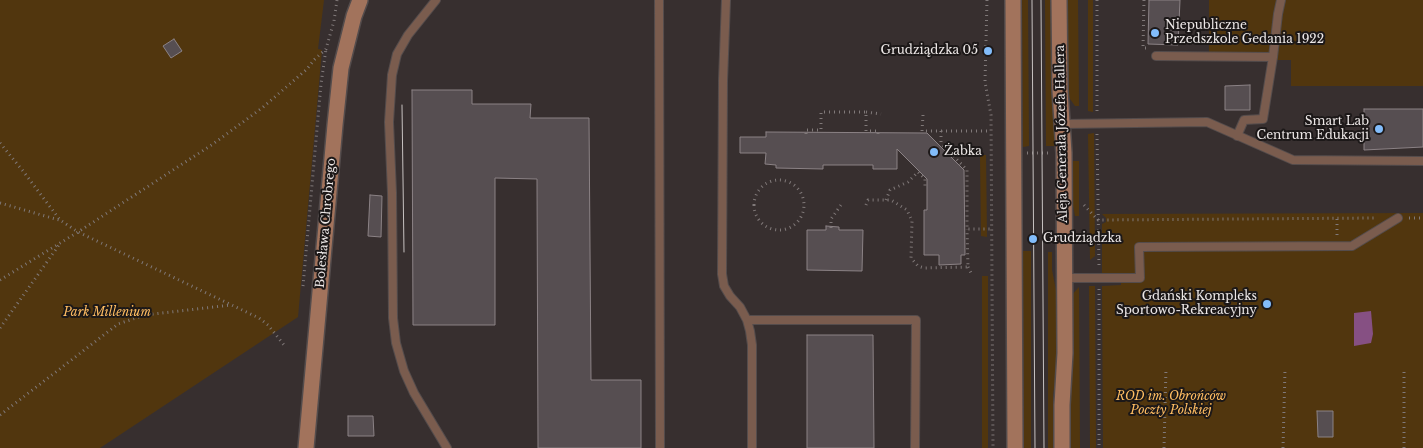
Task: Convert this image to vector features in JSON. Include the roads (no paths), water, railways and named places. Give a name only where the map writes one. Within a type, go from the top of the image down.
[{"type":"main road","name":"Bolesława Chrobrego","points":[[306,448],[341,68],[348,37],[360,0]]},
{"type":"main road","points":[[1013,0],[1015,448]]},
{"type":"main road","name":"Aleja Generała Józefa Hallera","points":[[1059,0],[1060,91],[1064,153],[1065,353],[1062,448]]},
{"type":"lane","points":[[436,0],[408,35],[397,54],[392,75],[389,122],[392,193],[392,279],[396,343],[404,371],[414,393],[447,448]]},
{"type":"lane","points":[[659,0],[660,448]]},
{"type":"lane","points":[[726,0],[723,81],[722,274],[724,286],[747,320],[752,345],[752,448]]},
{"type":"lane","points":[[1237,136],[1244,120],[1263,120],[1281,0]]},
{"type":"lane","points":[[1156,56],[1273,57]]},
{"type":"lane","points":[[1063,124],[1207,122],[1293,160],[1423,160]]},
{"type":"lane","points":[[1064,278],[1140,278],[1139,247],[1352,246],[1398,218]]},
{"type":"lane","points":[[747,320],[916,320],[915,448]]},
{"type":"tram line","points":[[1032,0],[1035,448]]},
{"type":"tram line","points":[[1041,0],[1044,448]]},
{"type":"tram line","points":[[402,105],[404,252]]},
{"type":"place","name":"Niepubliczne Przedszkole Gedania 1922","points":[[1155,33]]},
{"type":"place","name":"Grudziądzka 05","points":[[988,51]]},
{"type":"place","name":"Smart Lab Centrum Edukacji","points":[[1379,129]]},
{"type":"place","name":"Żabka","points":[[934,152]]},
{"type":"place","name":"Grudziądzka","points":[[1033,239]]},
{"type":"place","name":"Gdański Kompleks Sportowo-Rekreacyjny","points":[[1267,304]]},
{"type":"park label","name":"Park Millenium","points":[[107,313]]},
{"type":"park label","name":"ROD im. Obrońców Poczty Polskiej","points":[[1171,404]]}]
